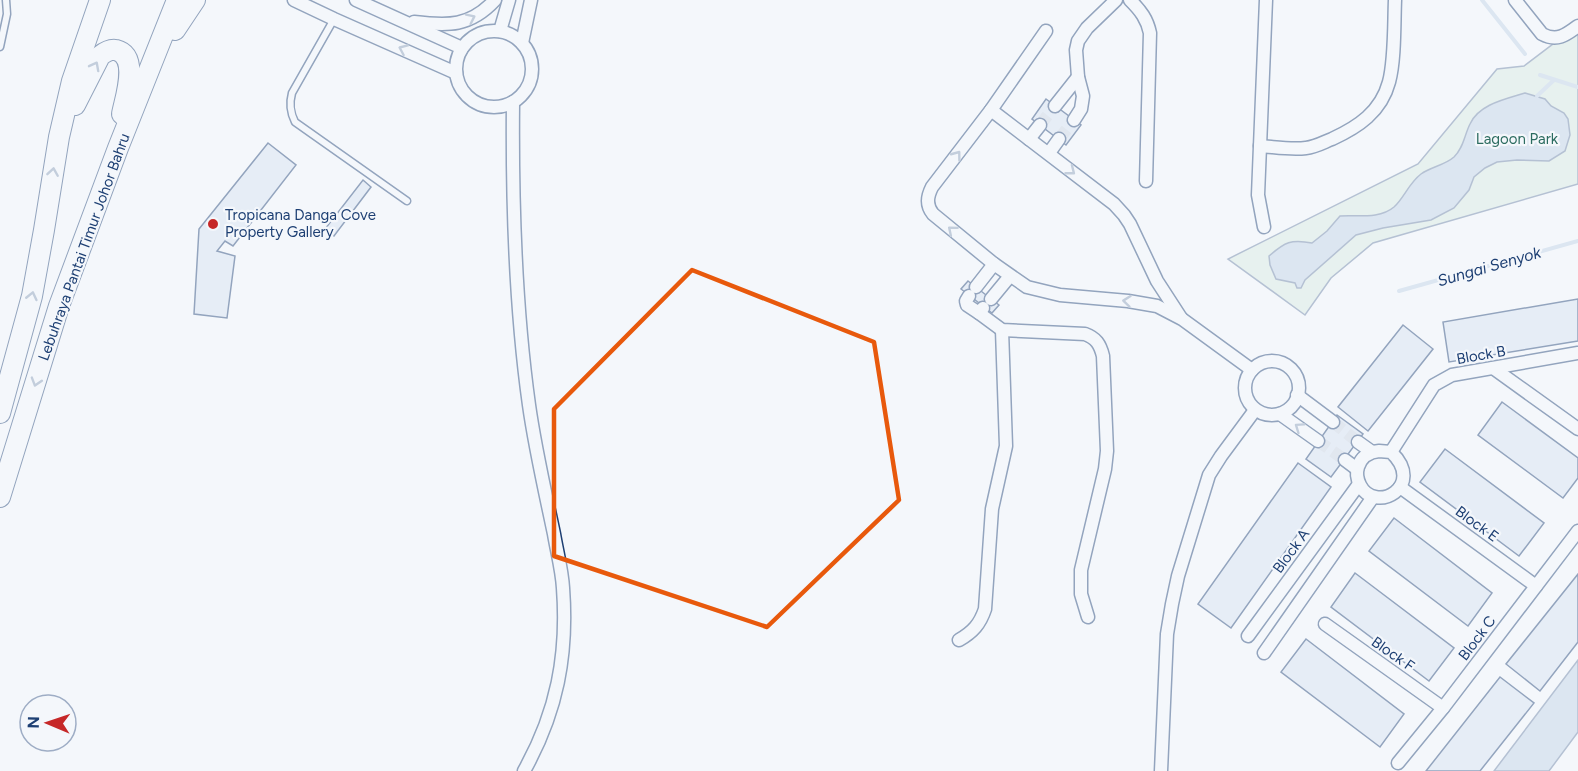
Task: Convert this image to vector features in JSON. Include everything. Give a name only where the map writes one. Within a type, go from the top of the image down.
[{"type":"highway","name":"Lebuhraya Pantai Timur Johor Bahru","points":[[0,497],[59,306],[177,0]]},
{"type":"highway","points":[[152,64],[195,0]]},
{"type":"highway","name":"Lebuhraya Pantai Timur Johor Bahru","points":[[0,413],[32,296],[59,137],[72,81],[99,1]]},
{"type":"highway","points":[[59,137],[100,56],[109,50],[120,51],[128,58],[130,71],[112,165]]},
{"type":"street","points":[[294,0],[456,73]]},
{"type":"street","points":[[356,0],[462,48]]},
{"type":"street","points":[[401,20],[439,25],[457,23],[476,16],[495,0]]},
{"type":"street","points":[[500,31],[509,0]]},
{"type":"street","points":[[522,43],[531,0]]},
{"type":"street","points":[[1074,120],[1083,102],[1076,50],[1082,34],[1116,0]]},
{"type":"street","points":[[1130,0],[1142,12],[1150,33],[1146,181]]},
{"type":"street","points":[[1264,227],[1258,195],[1266,0]]},
{"type":"street","points":[[1260,146],[1307,148],[1346,132],[1369,117],[1385,94],[1391,73],[1395,0]]},
{"type":"street","points":[[1515,0],[1542,34],[1548,38],[1560,38],[1578,26]]},
{"type":"street","points":[[500,31],[515,37],[522,43],[531,60],[532,70],[526,88],[513,102],[495,107],[485,106],[469,98],[463,90],[456,73],[456,64],[462,48],[475,36],[483,32],[500,31]]},
{"type":"street","points":[[1046,31],[991,110],[932,187],[927,203],[933,214],[994,264],[1027,287],[1060,295],[1157,306],[1182,319],[1252,370]]},
{"type":"street","points":[[1055,106],[1078,77]]},
{"type":"street","points":[[513,102],[513,221],[519,311],[529,406],[563,586],[564,631],[561,671],[550,715],[538,746],[524,771]]},
{"type":"street","points":[[991,110],[1114,204],[1124,215],[1157,280],[1182,319]]},
{"type":"street","points":[[1029,139],[1040,125]]},
{"type":"street","points":[[1049,153],[1059,139]]},
{"type":"street","points":[[959,640],[977,627],[985,609],[992,509],[1006,447],[1002,330],[984,306],[967,305],[966,301],[994,264]]},
{"type":"street","points":[[984,306],[1010,276]]},
{"type":"street","points":[[1002,330],[1085,334],[1091,336],[1101,346],[1107,451],[1105,469],[1081,570],[1082,594],[1088,616]]},
{"type":"street","name":"Block B","points":[[1391,452],[1434,385],[1452,375],[1578,353]]},
{"type":"street","points":[[1268,362],[1276,362],[1292,370],[1296,378],[1298,395],[1288,410],[1271,415],[1255,410],[1249,403],[1245,386],[1252,370],[1259,364],[1268,362]]},
{"type":"street","points":[[1493,368],[1578,429]]},
{"type":"street","points":[[1298,395],[1333,422]]},
{"type":"street","points":[[1161,771],[1167,634],[1178,576],[1209,476],[1255,410]]},
{"type":"street","points":[[1280,414],[1318,441]]},
{"type":"street","points":[[1358,442],[1372,452]]},
{"type":"street","points":[[1379,450],[1391,452],[1402,465],[1404,472],[1400,487],[1388,496],[1373,497],[1367,494],[1359,484],[1357,476],[1360,462],[1372,452],[1379,450]]},
{"type":"street","points":[[1345,460],[1358,469]]},
{"type":"street","name":"Block A","points":[[1248,636],[1359,484]]},
{"type":"street","name":"Block E","points":[[1400,487],[1536,586]]},
{"type":"street","points":[[1264,653],[1373,497]]},
{"type":"street","name":"Block C","points":[[1398,763],[1443,708],[1578,531]]},
{"type":"street","name":"Block F","points":[[1325,624],[1443,708]]},
{"type":"lane","points":[[0,47],[7,14],[6,0]]},
{"type":"lane","points":[[334,19],[292,93],[290,102],[295,122],[407,201]]},
{"type":"highlighted area","points":[[692,270],[874,342],[899,500],[767,627],[554,556],[554,409]]},
{"type":"green space","name":"Lagoon Park","points":[[1578,25],[1578,184],[1373,243],[1331,278],[1305,315],[1228,259],[1418,164],[1497,69],[1524,66]]},
{"type":"water","points":[[1525,93],[1545,99],[1551,106],[1564,113],[1568,119],[1570,135],[1565,151],[1549,161],[1497,162],[1485,168],[1474,177],[1469,190],[1454,208],[1431,220],[1356,235],[1305,280],[1301,288],[1297,288],[1295,283],[1276,279],[1269,256],[1289,243],[1299,241],[1312,243],[1340,216],[1368,216],[1388,211],[1398,203],[1421,174],[1454,157],[1474,117],[1494,103]]},
{"type":"water","points":[[1578,660],[1578,732],[1549,771],[1494,771]]},
{"type":"building","points":[[1046,99],[1081,125],[1066,145],[1032,119]]},
{"type":"building","points":[[268,143],[296,165],[233,246],[225,241],[217,251],[235,256],[227,318],[194,314],[199,229]]},
{"type":"building","points":[[363,180],[371,187],[334,236],[325,229]]},
{"type":"building","points":[[968,281],[999,305],[992,313],[961,289]]},
{"type":"building","points":[[1578,299],[1578,341],[1449,362],[1443,322]]},
{"type":"building","points":[[1403,325],[1433,349],[1368,431],[1338,407]]},
{"type":"building","points":[[1502,402],[1578,458],[1578,478],[1563,498],[1478,435]]},
{"type":"building","points":[[1337,415],[1363,434],[1331,477],[1306,459]]},
{"type":"building","points":[[1445,449],[1544,523],[1519,556],[1420,482]]},
{"type":"building","points":[[1298,463],[1331,487],[1231,628],[1198,604]]},
{"type":"building","points":[[1394,518],[1492,593],[1468,626],[1369,551]]},
{"type":"building","points":[[1355,573],[1454,648],[1429,681],[1331,607]]},
{"type":"building","points":[[1578,574],[1578,642],[1540,691],[1506,664]]},
{"type":"building","points":[[1306,639],[1404,714],[1380,747],[1281,672]]},
{"type":"building","points":[[1500,677],[1534,703],[1480,771],[1426,771]]},
{"type":"waterway","name":"Sungai Senyok","points":[[1482,0],[1525,54]]},
{"type":"waterway","name":"Sungai Senyok","points":[[1540,75],[1578,87]]},
{"type":"waterway","points":[[1537,96],[1554,80]]},
{"type":"waterway","name":"Sungai Senyok","points":[[1399,291],[1578,241]]},
{"type":"tunnel","points":[[1040,125],[1055,106]]},
{"type":"tunnel","points":[[1059,139],[1074,120]]},
{"type":"tunnel","points":[[1333,422],[1358,442]]},
{"type":"tunnel","points":[[1318,441],[1345,460]]},
{"type":"place","name":"Tropicana Danga Cove Property Gallery","points":[[213,224]]}]
